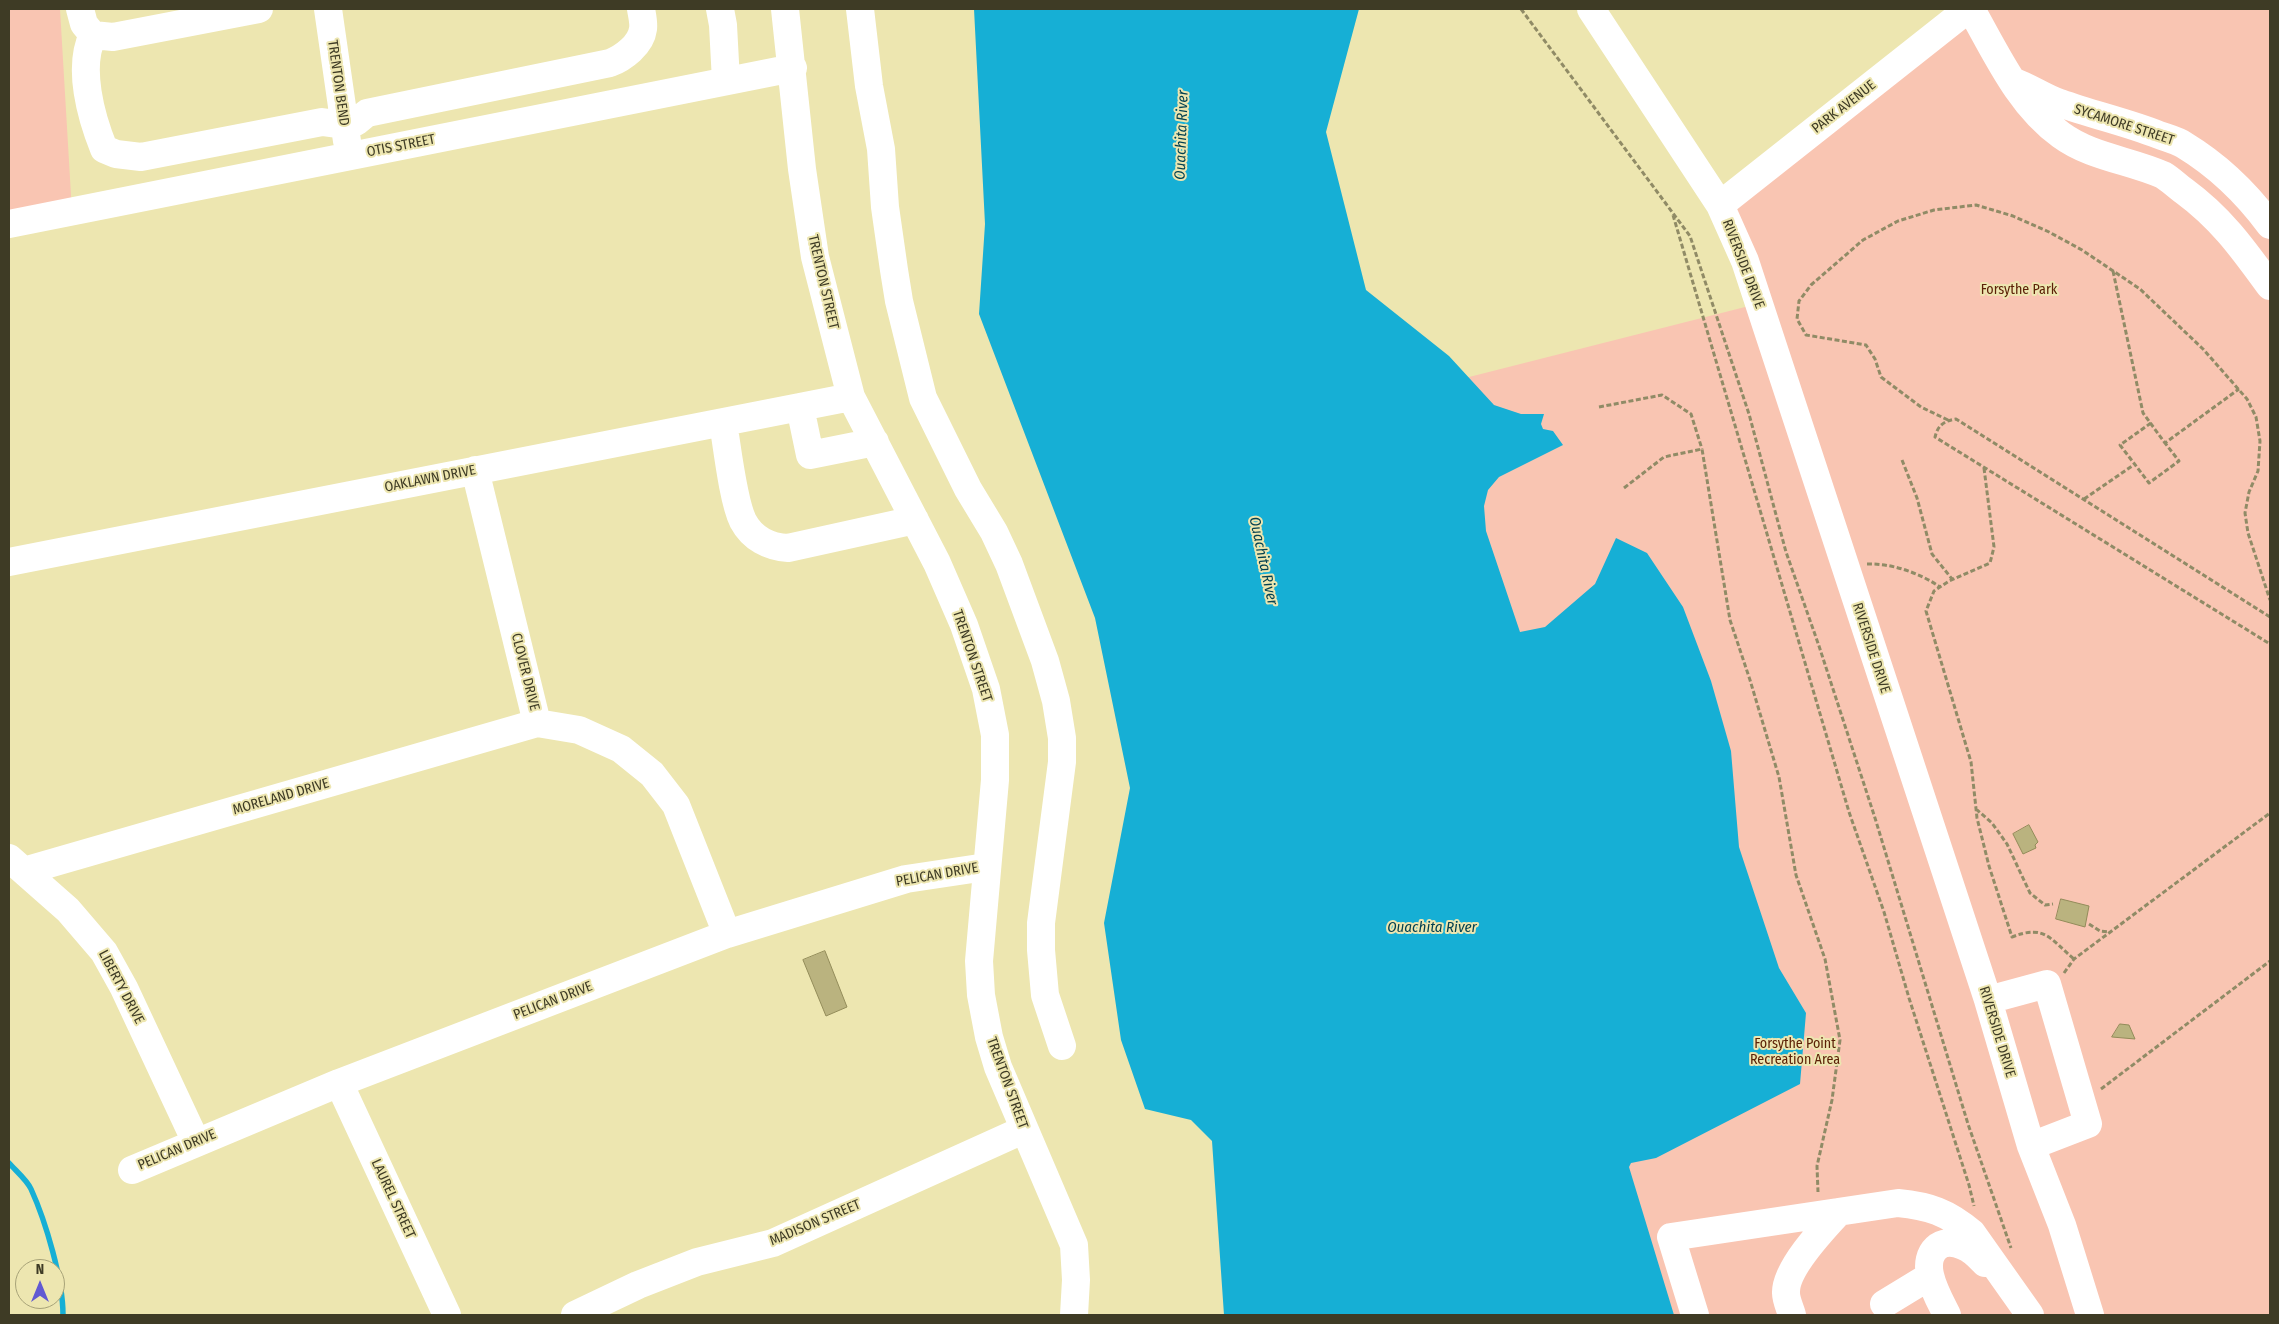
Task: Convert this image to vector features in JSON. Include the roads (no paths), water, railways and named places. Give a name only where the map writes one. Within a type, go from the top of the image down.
[{"type":"street","points":[[80,9],[84,24],[93,34],[113,37],[259,9]]},
{"type":"street","name":"TRENTON BEND","points":[[328,9],[356,155]]},
{"type":"street","points":[[93,34],[85,64],[93,122],[104,149],[116,154],[141,157],[322,122],[350,123],[367,113],[610,63],[621,59],[640,39],[643,30],[641,9]]},
{"type":"street","points":[[720,9],[723,25],[726,81]]},
{"type":"street","name":"TRENTON STREET","points":[[785,9],[793,68],[802,169],[815,257],[851,397],[937,563],[964,625],[986,690],[995,735],[996,780],[978,961],[981,995],[989,1037],[998,1067],[1023,1130],[1062,1214],[1074,1245],[1076,1280],[1074,1315]]},
{"type":"street","points":[[860,9],[869,86],[881,149],[885,207],[899,301],[923,398],[968,489],[994,532],[1009,564],[1045,661],[1056,701],[1062,738],[1062,762],[1042,914],[1041,950],[1045,995],[1062,1046]]},
{"type":"street","name":"RIVERSIDE DRIVE","points":[[1591,9],[1720,205],[1745,262],[1988,1000],[2032,1146],[2062,1225],[2090,1315]]},
{"type":"street","points":[[1970,9],[2012,80],[2038,116],[2061,135],[2089,152],[2125,161],[2165,176],[2226,226],[2270,286]]},
{"type":"street","name":"PARK AVENUE","points":[[1720,205],[1970,9]]},
{"type":"street","name":"OTIS STREET","points":[[9,224],[793,68]]},
{"type":"street","name":"SYCAMORE STREET","points":[[2012,80],[2058,102],[2103,118],[2136,126],[2183,144],[2220,171],[2253,202],[2270,225]]},
{"type":"street","points":[[2210,212],[2240,190]]},
{"type":"street","name":"OAKLAWN DRIVE","points":[[9,562],[851,397]]},
{"type":"street","points":[[800,407],[810,455],[875,442]]},
{"type":"street","points":[[723,422],[736,495],[743,521],[756,537],[773,547],[788,548],[915,520]]},
{"type":"street","name":"CLOVER DRIVE","points":[[475,470],[537,723],[579,730],[621,748],[652,774],[676,806],[727,934]]},
{"type":"street","name":"MORELAND DRIVE","points":[[16,864],[537,723]]},
{"type":"street","name":"LIBERTY DRIVE","points":[[16,864],[68,910],[104,952],[124,988],[196,1142]]},
{"type":"street","name":"PELICAN DRIVE","points":[[132,1170],[339,1083],[727,934],[906,879],[986,867]]},
{"type":"street","points":[[1988,1000],[2047,984],[2088,1124],[2032,1146]]},
{"type":"street","name":"LAUREL STREET","points":[[339,1083],[447,1315]]},
{"type":"street","name":"MADISON STREET","points":[[575,1315],[638,1285],[697,1262],[773,1243],[1023,1130]]},
{"type":"street","points":[[1695,1315],[1671,1237],[1898,1203],[1930,1207],[1947,1215],[1972,1233],[2030,1315]]},
{"type":"street","points":[[1792,1315],[1786,1292],[1796,1264],[1829,1214]]},
{"type":"street","points":[[1947,1315],[1930,1276],[1929,1260],[1934,1249],[1942,1244],[1953,1243],[1973,1251],[2006,1283]]},
{"type":"street","points":[[1884,1304],[1930,1276]]},
{"type":"water","name":"Ouachita River","points":[[974,9],[1359,9],[1326,132],[1366,290],[1449,356],[1494,405],[1521,414],[1544,414],[1541,424],[1543,429],[1553,431],[1563,445],[1499,477],[1488,490],[1484,506],[1486,531],[1520,632],[1545,627],[1595,584],[1616,538],[1647,553],[1683,607],[1711,681],[1731,751],[1739,847],[1779,968],[1806,1013],[1800,1084],[1656,1158],[1631,1163],[1629,1167],[1674,1315],[1224,1315],[1212,1141],[1191,1120],[1145,1109],[1121,1040],[1104,923],[1130,788],[1095,618],[979,314],[985,224]]},
{"type":"waterway","points":[[9,1163],[24,1179],[37,1202],[57,1268],[63,1315]]},
{"type":"park label","name":"Forsythe Park","points":[[2019,290]]},
{"type":"park label","name":"Forsythe Point Recreation Area","points":[[1795,1052]]}]
